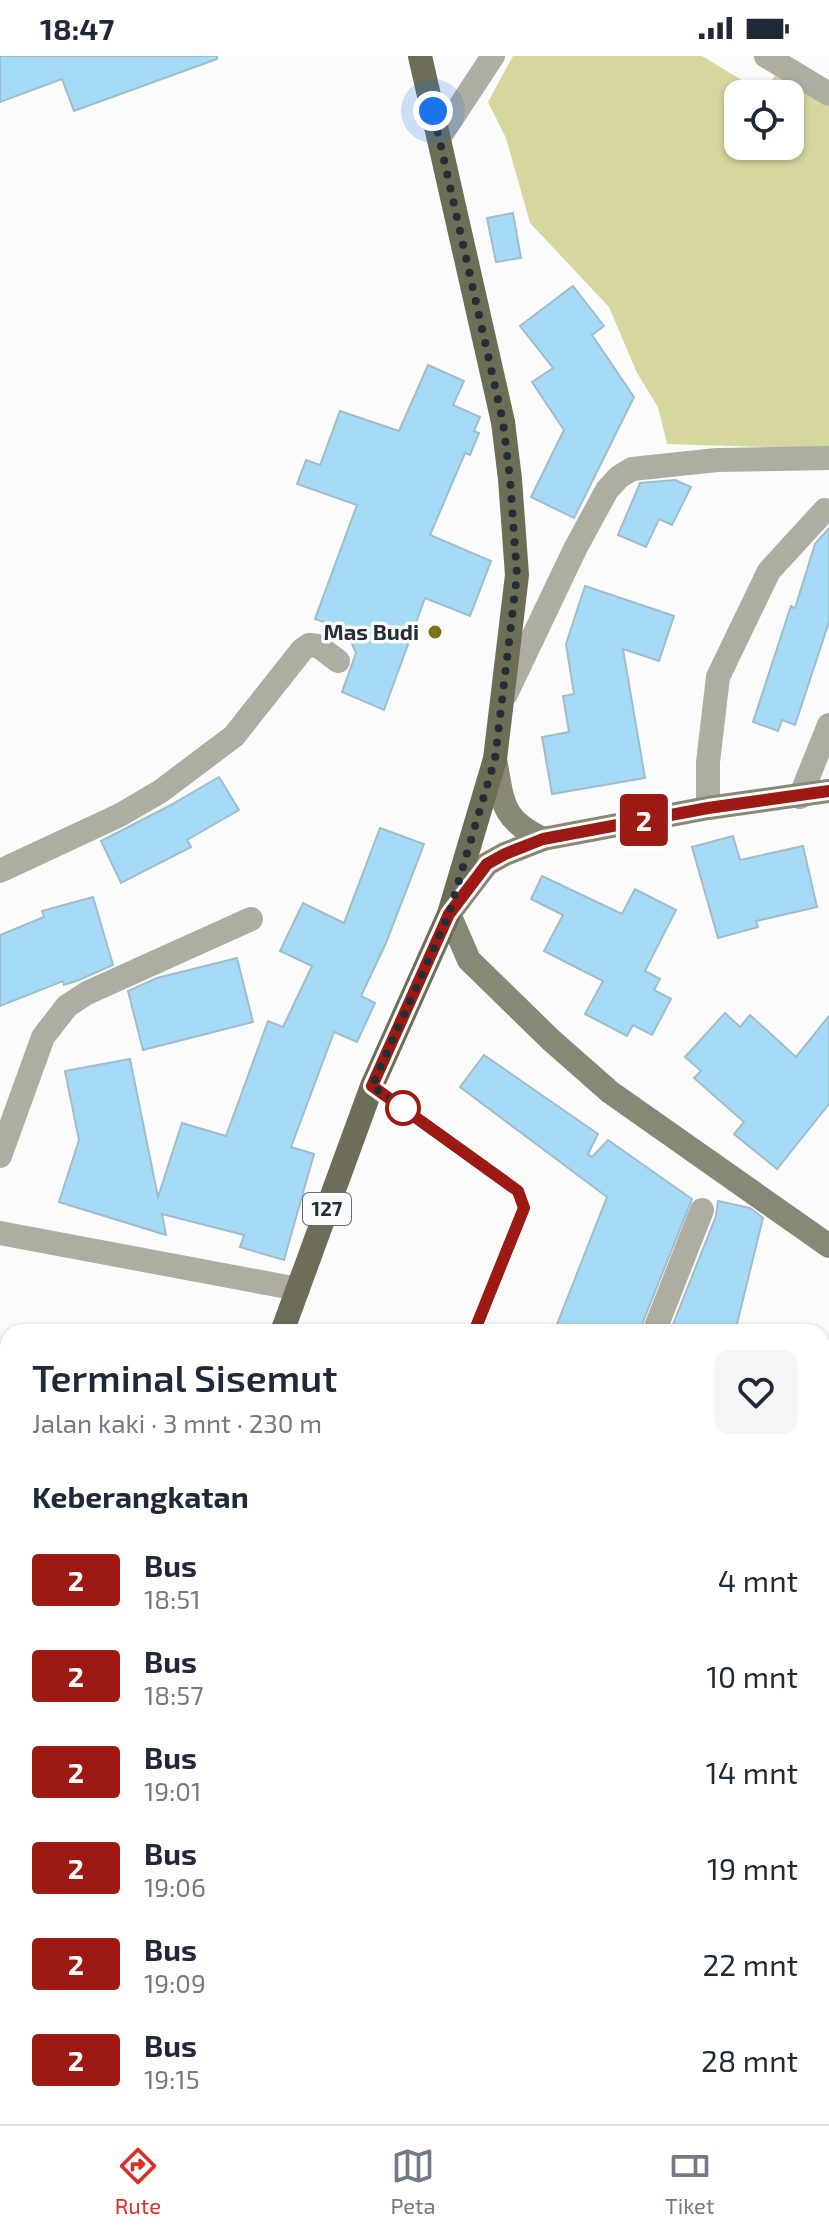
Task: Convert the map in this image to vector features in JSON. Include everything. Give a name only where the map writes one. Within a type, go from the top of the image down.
[{"type":"main road","name":"127","points":[[285,1324],[372,1086],[449,914],[495,759],[517,575],[503,422],[420,56]]},
{"type":"main road","points":[[495,759],[505,807],[521,828],[543,839]]},
{"type":"main road","points":[[829,791],[708,808],[543,839],[487,864],[449,914],[469,960],[610,1092],[829,1246]]},
{"type":"street","points":[[439,138],[493,56]]},
{"type":"street","points":[[766,56],[829,94]]},
{"type":"street","points":[[503,700],[575,549],[607,490],[619,477],[632,469],[717,460],[829,458]]},
{"type":"street","points":[[708,808],[708,762],[718,677],[769,571],[825,510]]},
{"type":"street","points":[[0,871],[120,815],[161,791],[234,736],[309,645],[318,646],[338,661]]},
{"type":"street","points":[[800,797],[829,725]]},
{"type":"street","points":[[0,1156],[7,1116],[43,1037],[67,1006],[87,993],[251,919]]},
{"type":"street","points":[[657,1324],[702,1210]]},
{"type":"street","points":[[0,1233],[298,1289]]},
{"type":"lane","points":[[372,1086],[518,1191],[522,1199],[524,1208],[477,1324]]},
{"type":"green space","points":[[513,56],[702,56],[742,80],[724,80],[724,160],[804,160],[804,89],[829,103],[829,449],[667,444],[658,407],[637,373],[609,307],[530,223],[506,138],[488,102]]},
{"type":"green space","points":[[776,74],[787,80],[772,80]]},
{"type":"building","points":[[0,56],[217,56],[217,59],[74,111],[62,79],[0,102]]},
{"type":"building","points":[[513,213],[521,258],[496,262],[487,218]]},
{"type":"building","points":[[573,286],[604,326],[592,335],[634,397],[574,518],[531,497],[564,430],[532,382],[553,368],[520,326]]},
{"type":"building","points":[[428,365],[464,381],[453,405],[480,417],[474,431],[479,433],[470,455],[465,453],[430,535],[491,561],[470,616],[425,598],[384,710],[342,692],[356,653],[346,630],[315,619],[357,505],[297,484],[306,460],[320,465],[340,411],[399,431]]},
{"type":"building","points":[[675,480],[691,487],[672,525],[659,519],[646,547],[618,535],[640,483]]},
{"type":"building","points":[[829,528],[829,622],[795,725],[782,720],[778,731],[753,722],[815,544]]},
{"type":"building","points":[[585,586],[674,616],[659,661],[623,649],[645,778],[552,794],[542,737],[569,732],[563,696],[574,694],[566,644]]},
{"type":"building","points":[[219,777],[239,810],[187,840],[191,847],[121,883],[101,841]]},
{"type":"building","points":[[380,828],[424,844],[386,943],[361,996],[375,1003],[357,1042],[334,1032],[291,1147],[314,1154],[284,1260],[240,1247],[244,1235],[162,1214],[166,1235],[59,1202],[79,1140],[65,1071],[130,1059],[158,1197],[182,1123],[226,1136],[268,1021],[283,1027],[312,966],[280,951],[303,903],[344,923]]},
{"type":"building","points":[[733,836],[740,860],[803,846],[817,907],[756,921],[758,927],[718,938],[692,847]]},
{"type":"building","points":[[542,876],[622,914],[635,889],[676,910],[645,971],[660,979],[654,990],[671,999],[652,1035],[633,1025],[627,1036],[585,1014],[603,981],[544,951],[563,915],[531,899]]},
{"type":"building","points":[[93,897],[113,965],[79,980],[64,985],[63,981],[0,1006],[0,935],[44,917],[42,911]]},
{"type":"building","points":[[237,958],[253,1022],[143,1050],[128,991],[157,978]]},
{"type":"building","points":[[725,1013],[740,1027],[750,1015],[796,1057],[829,1016],[829,1104],[777,1169],[734,1134],[744,1122],[694,1078],[701,1071],[685,1057]]},
{"type":"building","points":[[484,1055],[598,1134],[588,1154],[592,1157],[608,1140],[692,1199],[642,1324],[557,1324],[607,1197],[460,1087]]},
{"type":"building","points":[[718,1201],[750,1208],[763,1218],[737,1324],[673,1324],[716,1216]]},
{"type":"bus line","name":"2","points":[[477,1324],[524,1208],[522,1199],[518,1191],[372,1086],[449,914],[487,864],[543,839],[708,808],[829,791]]},
{"type":"place","name":"Mas Budi","points":[[435,632]]},
{"type":"route","points":[[403,1108],[408,1112],[372,1086],[449,914],[495,759],[517,575],[503,422],[433,111]]}]
